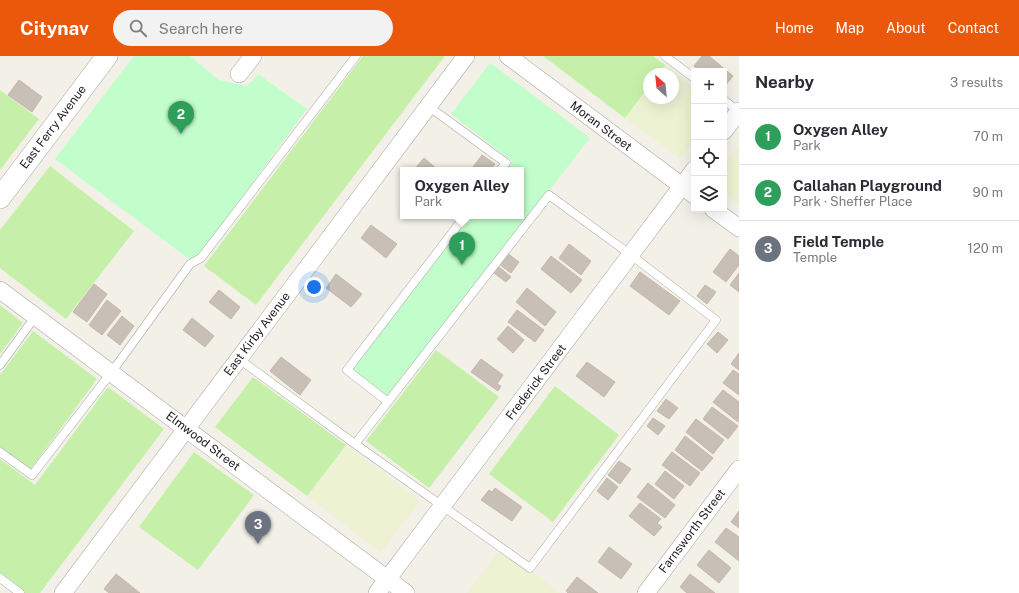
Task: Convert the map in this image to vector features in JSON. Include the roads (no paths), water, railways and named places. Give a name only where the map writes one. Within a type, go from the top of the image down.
[{"type":"street","name":"East Ferry Avenue","points":[[0,198],[107,56]]},
{"type":"street","points":[[239,74],[253,56]]},
{"type":"street","name":"East Kirby Avenue","points":[[63,593],[466,56]]},
{"type":"street","name":"Moran Street","points":[[508,56],[688,191]]},
{"type":"street","points":[[727,127],[739,111]]},
{"type":"street","name":"Frederick Street","points":[[377,593],[631,255],[688,191],[692,176]]},
{"type":"street","points":[[717,212],[739,228]]},
{"type":"street","name":"Elmwood Street","points":[[0,290],[406,593]]},
{"type":"street","name":"Farnsworth Street","points":[[646,593],[739,469]]},
{"type":"lane","points":[[0,452],[32,475],[111,373],[190,264],[201,258],[356,56]]},
{"type":"lane","points":[[665,56],[691,76]]},
{"type":"lane","points":[[727,102],[739,111]]},
{"type":"lane","points":[[428,106],[506,163],[503,167]]},
{"type":"lane","points":[[239,359],[355,444],[530,568],[716,320],[549,195],[355,444]]},
{"type":"lane","points":[[388,402],[346,370],[463,219]]},
{"type":"lane","points":[[0,365],[35,317]]},
{"type":"lane","points":[[0,578],[20,593]]},
{"type":"place","name":"Callahan Playground","points":[[181,134]]},
{"type":"place","name":"Oxygen Alley","points":[[462,265]]},
{"type":"place","name":"Field Temple","points":[[258,544]]}]
